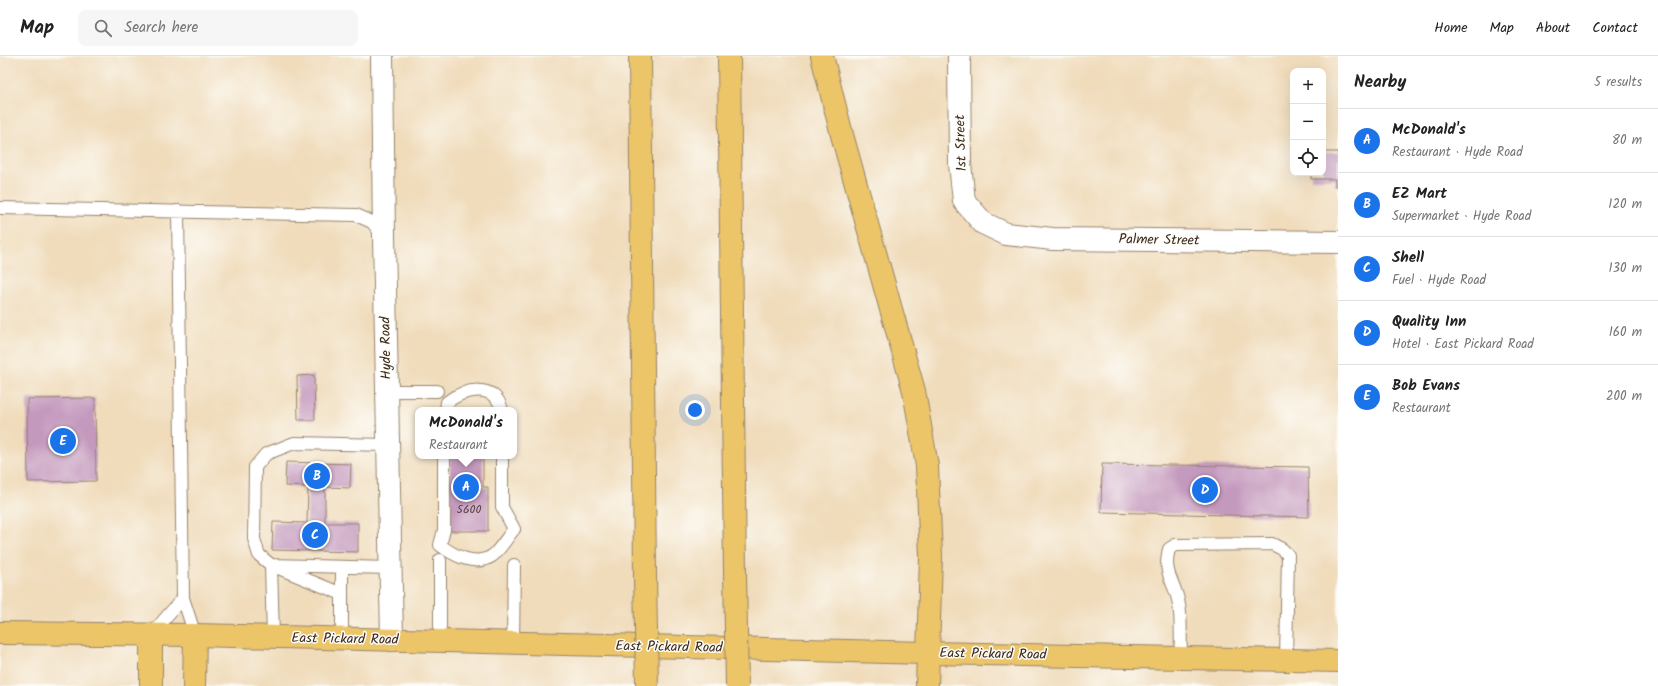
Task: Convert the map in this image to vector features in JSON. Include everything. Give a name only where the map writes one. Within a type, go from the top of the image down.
[{"type":"main road","points":[[640,56],[647,686]]},
{"type":"main road","points":[[729,56],[737,686]]},
{"type":"main road","points":[[822,56],[842,136],[914,392],[927,466],[930,541],[927,686]]},
{"type":"main road","name":"East Pickard Road","points":[[0,633],[151,634],[440,642],[1338,661]]},
{"type":"main road","points":[[150,686],[151,634]]},
{"type":"main road","points":[[194,686],[195,635]]},
{"type":"street","name":"Hyde Road","points":[[382,56],[392,640]]},
{"type":"street","name":"1st Street","points":[[959,56],[960,164],[964,201],[983,223]]},
{"type":"street","name":"Palmer Street","points":[[983,223],[1006,234],[1053,239],[1338,242]]},
{"type":"lane","points":[[0,208],[356,215],[372,222],[384,237]]},
{"type":"lane","points":[[178,212],[183,598],[195,635]]},
{"type":"lane","points":[[387,392],[437,391]]},
{"type":"lane","points":[[446,407],[447,402],[456,396],[476,391],[488,392],[495,396],[501,407]]},
{"type":"lane","points":[[342,594],[271,565],[259,555],[254,539],[255,467],[266,454],[294,443],[388,445]]},
{"type":"lane","points":[[444,459],[444,530],[440,545],[453,555],[469,559],[483,560],[492,556],[514,529],[502,506],[502,459]]},
{"type":"lane","points":[[1181,658],[1180,606],[1176,588],[1167,574],[1167,555],[1169,549],[1175,545],[1272,544],[1282,549],[1288,555],[1286,660]]},
{"type":"lane","points":[[440,560],[440,642]]},
{"type":"lane","points":[[271,565],[390,568]]},
{"type":"lane","points":[[271,565],[273,637]]},
{"type":"lane","points":[[513,643],[514,565]]},
{"type":"lane","points":[[342,567],[342,639]]},
{"type":"lane","points":[[151,634],[183,598]]},
{"type":"building","points":[[1326,152],[1338,152],[1338,186],[1335,186],[1335,179],[1311,179],[1311,176],[1326,176]]},
{"type":"building","points":[[314,375],[315,420],[298,420],[297,376]]},
{"type":"building","points":[[95,398],[96,481],[28,482],[27,399]]},
{"type":"building","points":[[450,459],[483,459],[483,487],[488,487],[488,531],[450,531]]},
{"type":"building","points":[[286,462],[351,464],[350,488],[325,487],[325,523],[358,523],[358,552],[272,550],[273,522],[307,523],[308,487],[285,486]]},
{"type":"building","points":[[1102,464],[1308,467],[1309,517],[1101,512]]},
{"type":"place","name":"Bob Evans","points":[[63,441]]},
{"type":"place","name":"EZ Mart","points":[[317,476]]},
{"type":"place","name":"McDonald's","points":[[466,487]]},
{"type":"place","name":"Quality Inn","points":[[1205,490]]},
{"type":"place","name":"Shell","points":[[315,535]]}]
